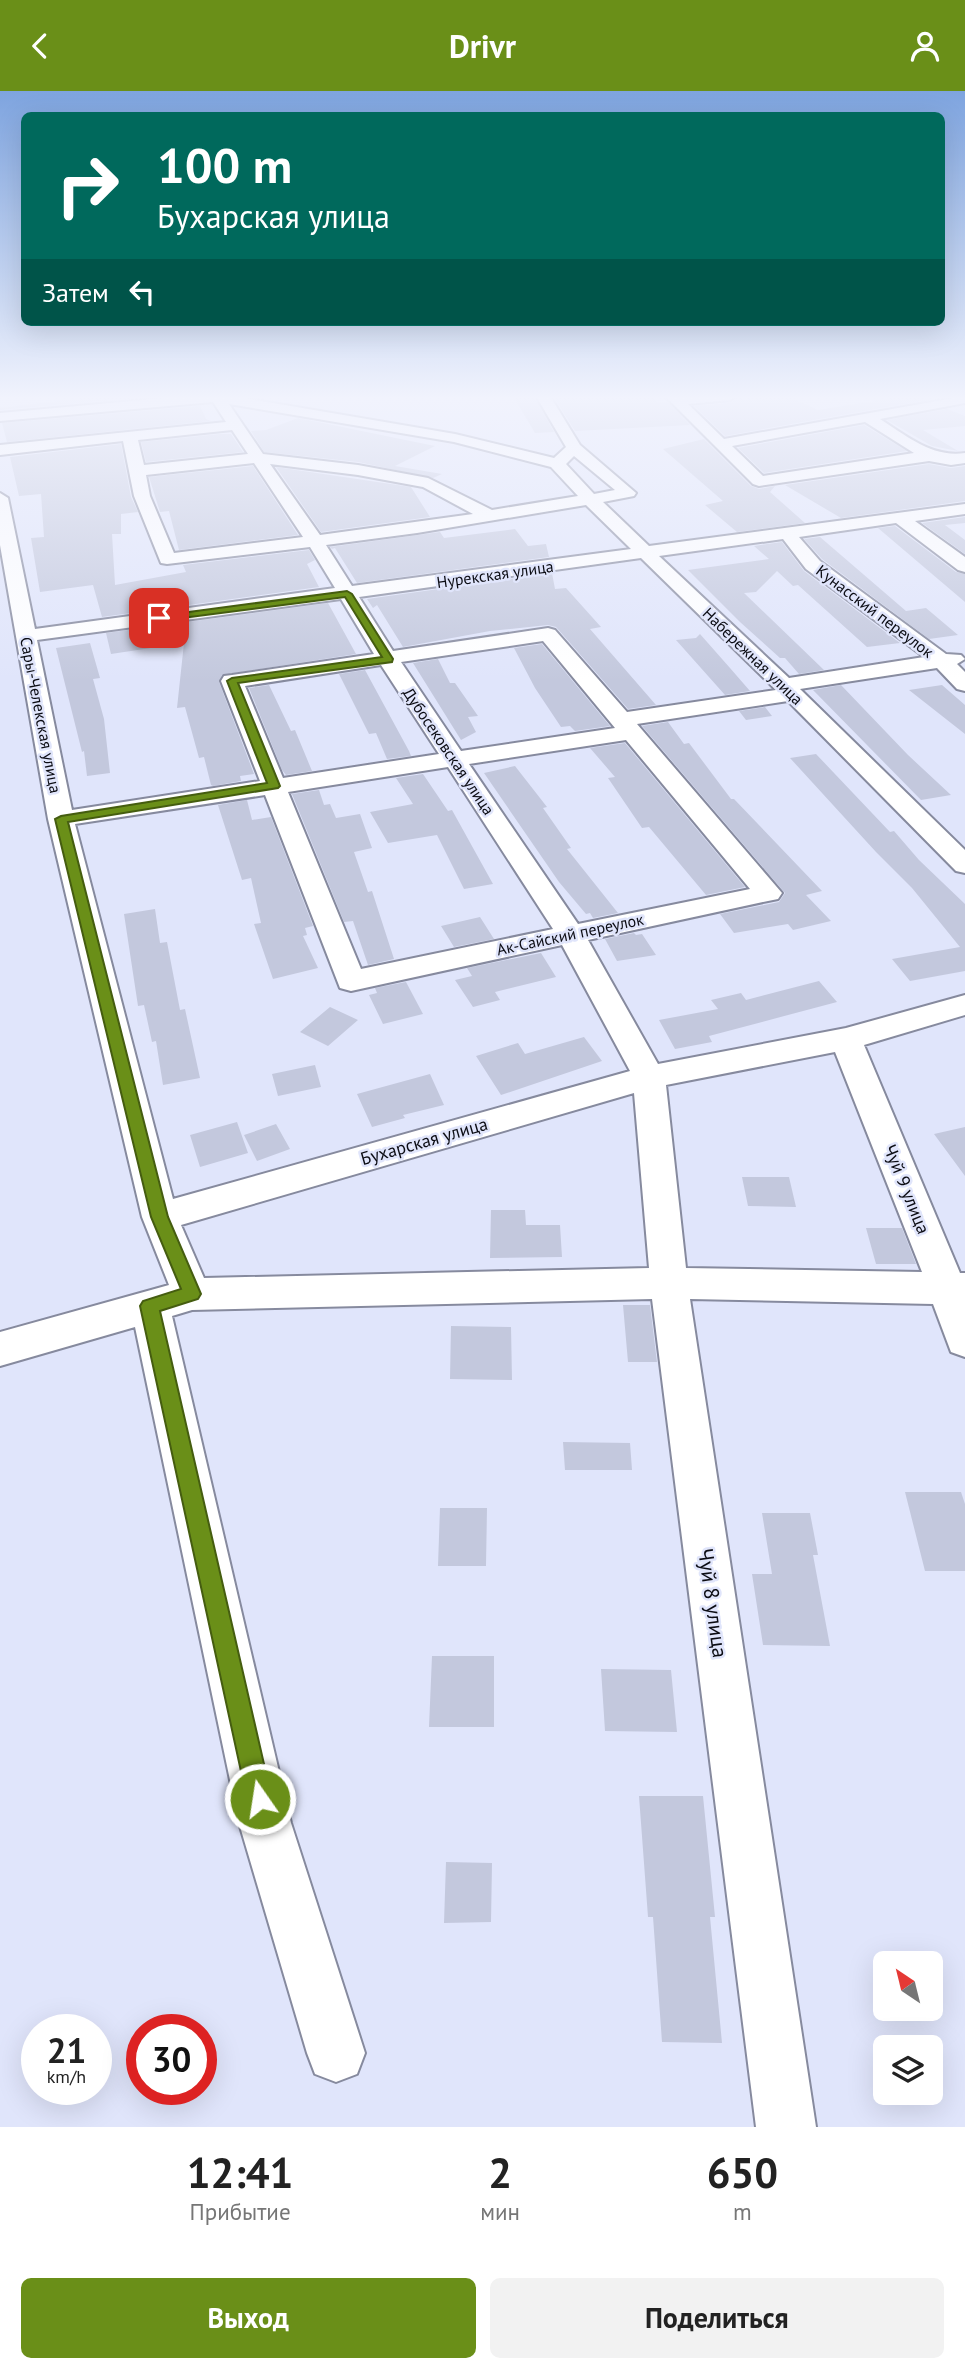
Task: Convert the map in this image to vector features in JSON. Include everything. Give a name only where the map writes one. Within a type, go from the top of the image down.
[{"type":"street","points":[[141,491],[167,559],[490,516],[591,501],[628,493],[626,491]]},
{"type":"street","name":"Дубосековская улица","points":[[281,491],[570,934],[649,1077]]},
{"type":"street","points":[[443,491],[490,516]]},
{"type":"street","name":"Набережная улица","points":[[582,491],[789,689],[965,865]]},
{"type":"street","name":"Сары-Челекская улица","points":[[0,498],[61,819],[160,1217]]},
{"type":"street","name":"Нурекская улица","points":[[25,636],[965,509]]},
{"type":"street","points":[[901,519],[965,566]]},
{"type":"street","name":"Кунасский переулок","points":[[788,534],[813,565],[942,661],[965,684]]},
{"type":"street","name":"Ак-Сайский переулок","points":[[548,634],[768,893],[351,981],[232,681],[388,659],[548,634]]},
{"type":"street","points":[[61,819],[455,759],[627,726],[789,689],[965,657]]},
{"type":"street","name":"Бухарская улица","points":[[160,1217],[649,1077],[846,1039],[965,1005]]},
{"type":"street","name":"Чуй 9 улица","points":[[846,1039],[956,1288],[965,1340]]},
{"type":"street","name":"Чуй 8 улица","points":[[649,1077],[669,1283],[786,2127]]},
{"type":"street","points":[[160,1217],[171,1300],[265,1823],[336,2053]]},
{"type":"street","points":[[0,1349],[171,1300],[669,1283],[956,1288]]},
{"type":"building","points":[[18,491],[130,491],[138,512],[121,514],[121,534],[112,534],[115,585],[186,572],[183,565],[309,550],[315,560],[307,564],[319,587],[102,617],[93,585],[40,592],[31,538],[44,537],[41,494],[19,496]]},
{"type":"building","points":[[153,491],[269,491],[298,535],[179,550],[169,511],[160,512]]},
{"type":"building","points":[[293,491],[414,491],[430,517],[321,532]]},
{"type":"building","points":[[711,491],[771,491],[805,523],[737,532],[705,505],[723,501]]},
{"type":"building","points":[[795,491],[965,491],[965,501],[841,518]]},
{"type":"building","points":[[965,517],[965,523],[945,525],[965,540],[965,554],[922,523]]},
{"type":"building","points":[[895,526],[956,572],[965,574],[965,602],[878,528]]},
{"type":"building","points":[[515,529],[528,546],[546,544],[549,557],[357,583],[335,548],[330,547],[440,532],[444,538]]},
{"type":"building","points":[[820,537],[906,611],[926,608],[958,635],[929,639],[822,559],[804,539]]},
{"type":"building","points":[[782,542],[804,571],[900,643],[867,647],[798,585],[793,586],[777,571],[756,592],[744,593],[824,670],[799,674],[785,658],[780,658],[740,622],[688,570],[769,559],[754,546]]},
{"type":"building","points":[[552,573],[555,589],[566,588],[601,627],[590,629],[656,705],[628,709],[556,627],[548,625],[490,631],[403,647],[377,605],[373,608],[367,599]]},
{"type":"building","points":[[328,603],[356,654],[222,675],[219,682],[254,774],[240,776],[241,781],[213,786],[204,757],[199,758],[185,707],[177,708],[184,643],[111,654],[106,633]]},
{"type":"building","points":[[700,634],[750,691],[725,695],[676,640],[696,638]]},
{"type":"building","points":[[90,643],[100,678],[93,679],[104,719],[110,773],[87,776],[84,751],[82,752],[56,648]]},
{"type":"building","points":[[542,644],[610,726],[575,731],[570,726],[561,727],[535,688],[514,648]]},
{"type":"building","points":[[438,659],[450,683],[455,683],[478,716],[468,717],[476,732],[461,740],[413,663]]},
{"type":"building","points":[[365,670],[411,756],[387,759],[376,733],[369,734],[339,674]]},
{"type":"building","points":[[269,685],[291,731],[295,730],[312,771],[286,775],[282,770],[249,688]]},
{"type":"building","points":[[841,685],[908,755],[951,795],[921,800],[813,690]]},
{"type":"building","points":[[942,685],[965,705],[965,734],[909,690]]},
{"type":"building","points":[[765,707],[772,716],[746,720],[739,711]]},
{"type":"building","points":[[668,722],[684,744],[689,743],[731,799],[734,799],[822,891],[806,895],[831,921],[793,930],[788,924],[734,933],[720,914],[779,902],[785,893],[642,726]]},
{"type":"building","points":[[625,743],[745,887],[706,895],[649,827],[642,828],[608,778],[615,777],[590,748]]},
{"type":"building","points":[[816,754],[890,832],[894,831],[919,860],[965,904],[965,971],[910,981],[892,959],[960,947],[912,888],[790,758]]},
{"type":"building","points":[[515,766],[547,807],[543,808],[571,848],[567,849],[618,913],[593,918],[590,913],[586,914],[559,882],[484,773]]},
{"type":"building","points":[[423,774],[448,811],[452,810],[493,884],[464,889],[437,835],[388,843],[370,812],[413,804],[396,778]]},
{"type":"building","points":[[319,790],[324,805],[330,804],[336,818],[360,814],[372,848],[354,852],[368,892],[372,891],[394,959],[368,965],[353,921],[344,922],[292,794]]},
{"type":"building","points":[[247,800],[252,820],[271,817],[313,926],[305,928],[307,935],[303,936],[318,968],[273,979],[254,924],[261,923],[251,878],[242,880],[218,805]]},
{"type":"building","points":[[155,909],[160,943],[167,942],[180,1010],[185,1009],[200,1078],[163,1085],[156,1041],[152,1042],[144,1005],[138,1006],[124,914]]},
{"type":"building","points":[[480,917],[494,939],[454,947],[441,926]]},
{"type":"building","points":[[642,934],[656,955],[617,961],[605,939]]},
{"type":"building","points":[[541,953],[556,977],[495,992],[500,1000],[473,1007],[455,980],[472,976],[467,968]]},
{"type":"building","points":[[819,981],[837,1002],[709,1036],[712,1042],[675,1049],[659,1020],[718,1009],[711,1000],[741,993],[746,1000]]},
{"type":"building","points":[[406,982],[423,1014],[383,1024],[369,995],[377,993],[375,988]]},
{"type":"building","points":[[330,1007],[358,1020],[328,1046],[300,1032]]},
{"type":"building","points":[[584,1037],[602,1061],[501,1095],[476,1056],[518,1043],[525,1054]]},
{"type":"building","points":[[315,1065],[321,1087],[278,1096],[272,1074]]},
{"type":"building","points":[[430,1074],[444,1105],[403,1115],[405,1118],[372,1127],[357,1094]]},
{"type":"building","points":[[237,1122],[248,1153],[200,1167],[190,1135]]},
{"type":"building","points":[[276,1124],[290,1149],[257,1161],[244,1135]]},
{"type":"building","points":[[965,1127],[965,1176],[934,1134]]},
{"type":"building","points":[[742,1177],[789,1177],[796,1207],[748,1206]]},
{"type":"building","points":[[491,1210],[525,1210],[526,1225],[560,1225],[562,1257],[490,1258]]},
{"type":"building","points":[[866,1228],[902,1228],[916,1264],[876,1264]]},
{"type":"building","points":[[623,1305],[650,1305],[657,1362],[628,1362]]},
{"type":"building","points":[[451,1326],[511,1327],[512,1380],[450,1379]]},
{"type":"building","points":[[563,1442],[630,1443],[632,1470],[565,1470]]},
{"type":"building","points":[[905,1492],[961,1492],[965,1504],[965,1571],[925,1571]]},
{"type":"building","points":[[440,1508],[487,1508],[486,1566],[438,1566]]},
{"type":"building","points":[[762,1513],[810,1513],[818,1555],[813,1555],[830,1646],[763,1645],[752,1574],[772,1574]]},
{"type":"building","points":[[432,1656],[494,1656],[494,1727],[429,1727]]},
{"type":"building","points":[[601,1669],[671,1670],[677,1732],[605,1731]]},
{"type":"building","points":[[639,1796],[703,1796],[715,1917],[710,1917],[722,2043],[662,2042],[653,1917],[648,1917]]},
{"type":"building","points":[[446,1862],[492,1863],[491,1922],[444,1923]]},
{"type":"route","points":[[159,618],[347,594],[388,659],[232,681],[274,786],[61,819],[160,1217],[192,1294],[150,1306],[260,1799]]}]
